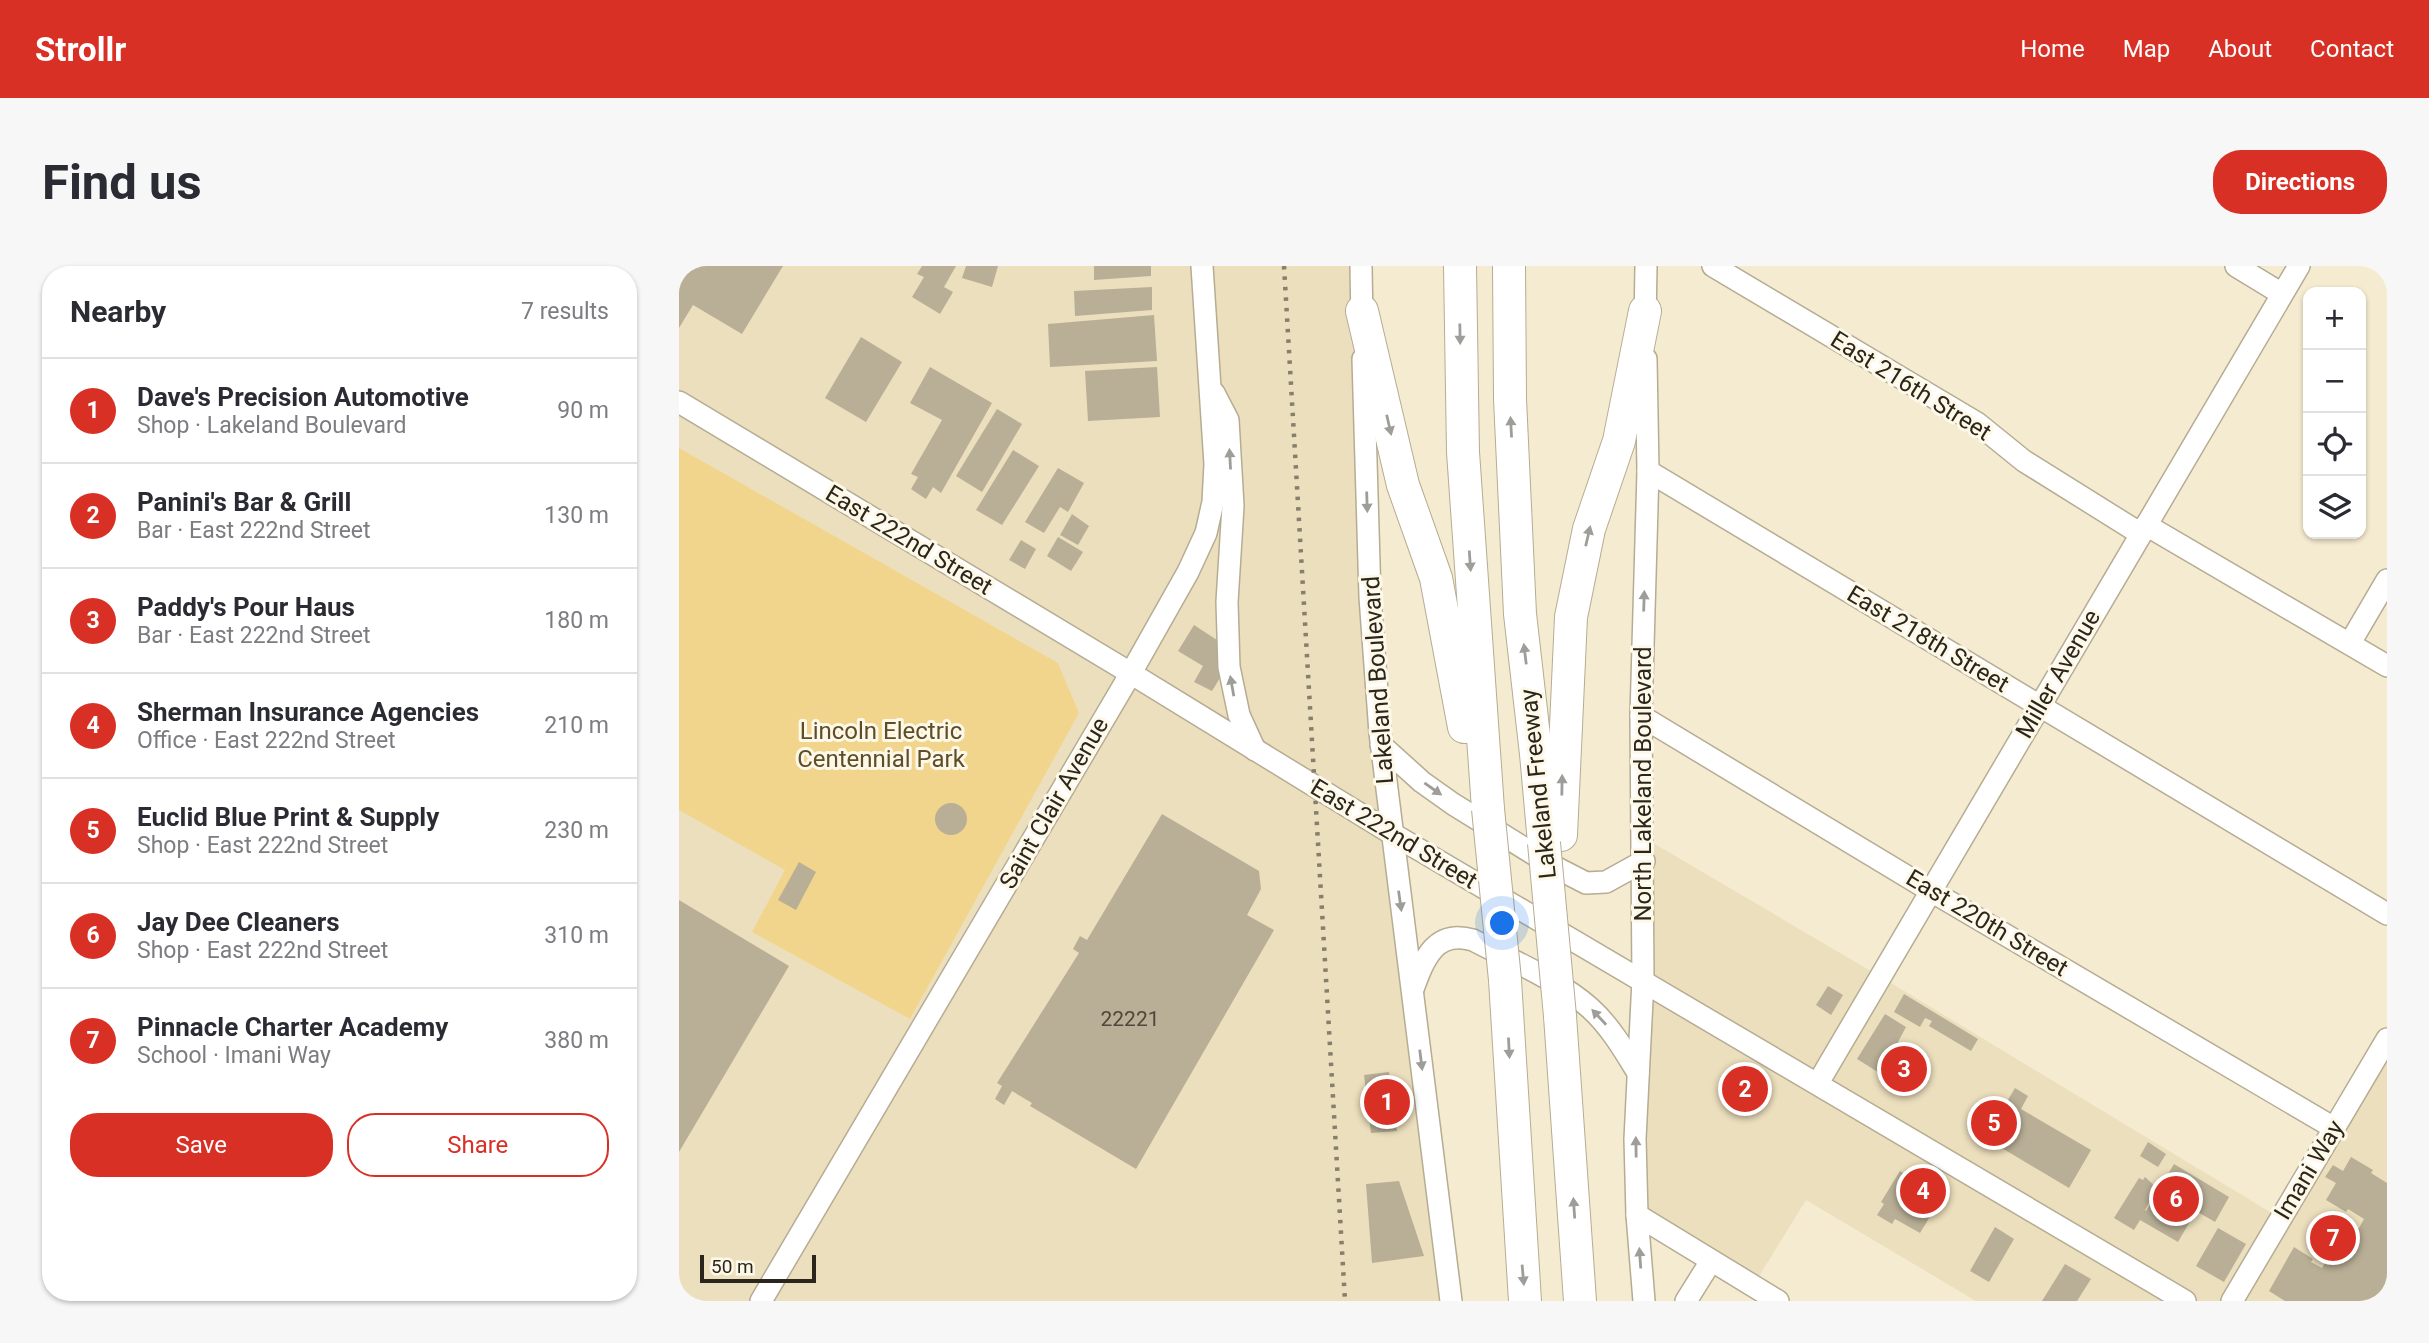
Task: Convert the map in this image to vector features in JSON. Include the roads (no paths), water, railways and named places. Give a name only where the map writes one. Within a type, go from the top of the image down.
[{"type":"highway","name":"Lakeland Freeway","points":[[1460,266],[1462,452],[1488,809],[1505,980],[1525,1301]]},
{"type":"highway","name":"Lakeland Freeway","points":[[1509,266],[1510,399],[1520,614],[1536,754],[1552,848]]},
{"type":"highway","points":[[1362,311],[1403,485],[1436,578],[1468,749],[1488,809]]},
{"type":"highway","points":[[1580,1301],[1560,1016],[1552,848],[1562,767],[1571,617],[1589,529],[1619,440],[1645,311]]},
{"type":"street","name":"Saint Clair Avenue","points":[[761,1301],[1131,673],[1188,572],[1206,533],[1213,502],[1215,464],[1202,266]]},
{"type":"street","name":"Lakeland Boulevard","points":[[1361,266],[1370,597],[1381,745],[1451,1301]]},
{"type":"street","name":"North Lakeland Boulevard","points":[[1643,1301],[1635,1139],[1643,980],[1641,716],[1648,471],[1646,266]]},
{"type":"street","name":"East 216th Street","points":[[1713,266],[1977,423],[2024,461],[2387,666]]},
{"type":"street","points":[[2236,266],[2282,294]]},
{"type":"street","name":"Miller Avenue","points":[[1818,1083],[2299,266]]},
{"type":"street","points":[[1210,386],[1228,420],[1233,506],[1227,602],[1229,667],[1239,715],[1255,750]]},
{"type":"street","name":"East 222nd Street","points":[[679,402],[1131,673],[1391,833],[2185,1301]]},
{"type":"street","name":"East 218th Street","points":[[1648,471],[2387,914]]},
{"type":"street","points":[[2350,643],[2387,580]]},
{"type":"street","name":"East 220th Street","points":[[1641,716],[1931,891],[2335,1128]]},
{"type":"street","points":[[1381,745],[1422,782],[1453,804],[1553,866],[1586,883],[1606,882],[1643,861]]},
{"type":"street","points":[[1412,993],[1420,971],[1433,949],[1450,938],[1473,940],[1542,977],[1590,1007],[1613,1034],[1638,1073]]},
{"type":"street","name":"Imani Way","points":[[2232,1301],[2387,1039]]},
{"type":"street","points":[[1637,1215],[1778,1301]]},
{"type":"street","points":[[1686,1301],[1711,1261]]},
{"type":"railway","points":[[1284,266],[1345,1301]]},
{"type":"place","name":"Paddy's Pour Haus","points":[[1904,1069]]},
{"type":"place","name":"Panini's Bar & Grill","points":[[1745,1089]]},
{"type":"place","name":"Dave's Precision Automotive","points":[[1387,1102]]},
{"type":"place","name":"Euclid Blue Print & Supply","points":[[1994,1123]]},
{"type":"place","name":"Sherman Insurance Agencies","points":[[1923,1191]]},
{"type":"place","name":"Jay Dee Cleaners","points":[[2176,1199]]},
{"type":"place","name":"Pinnacle Charter Academy","points":[[2333,1238]]},
{"type":"park label","name":"Lincoln Electric Centennial Park","points":[[881,745]]}]
